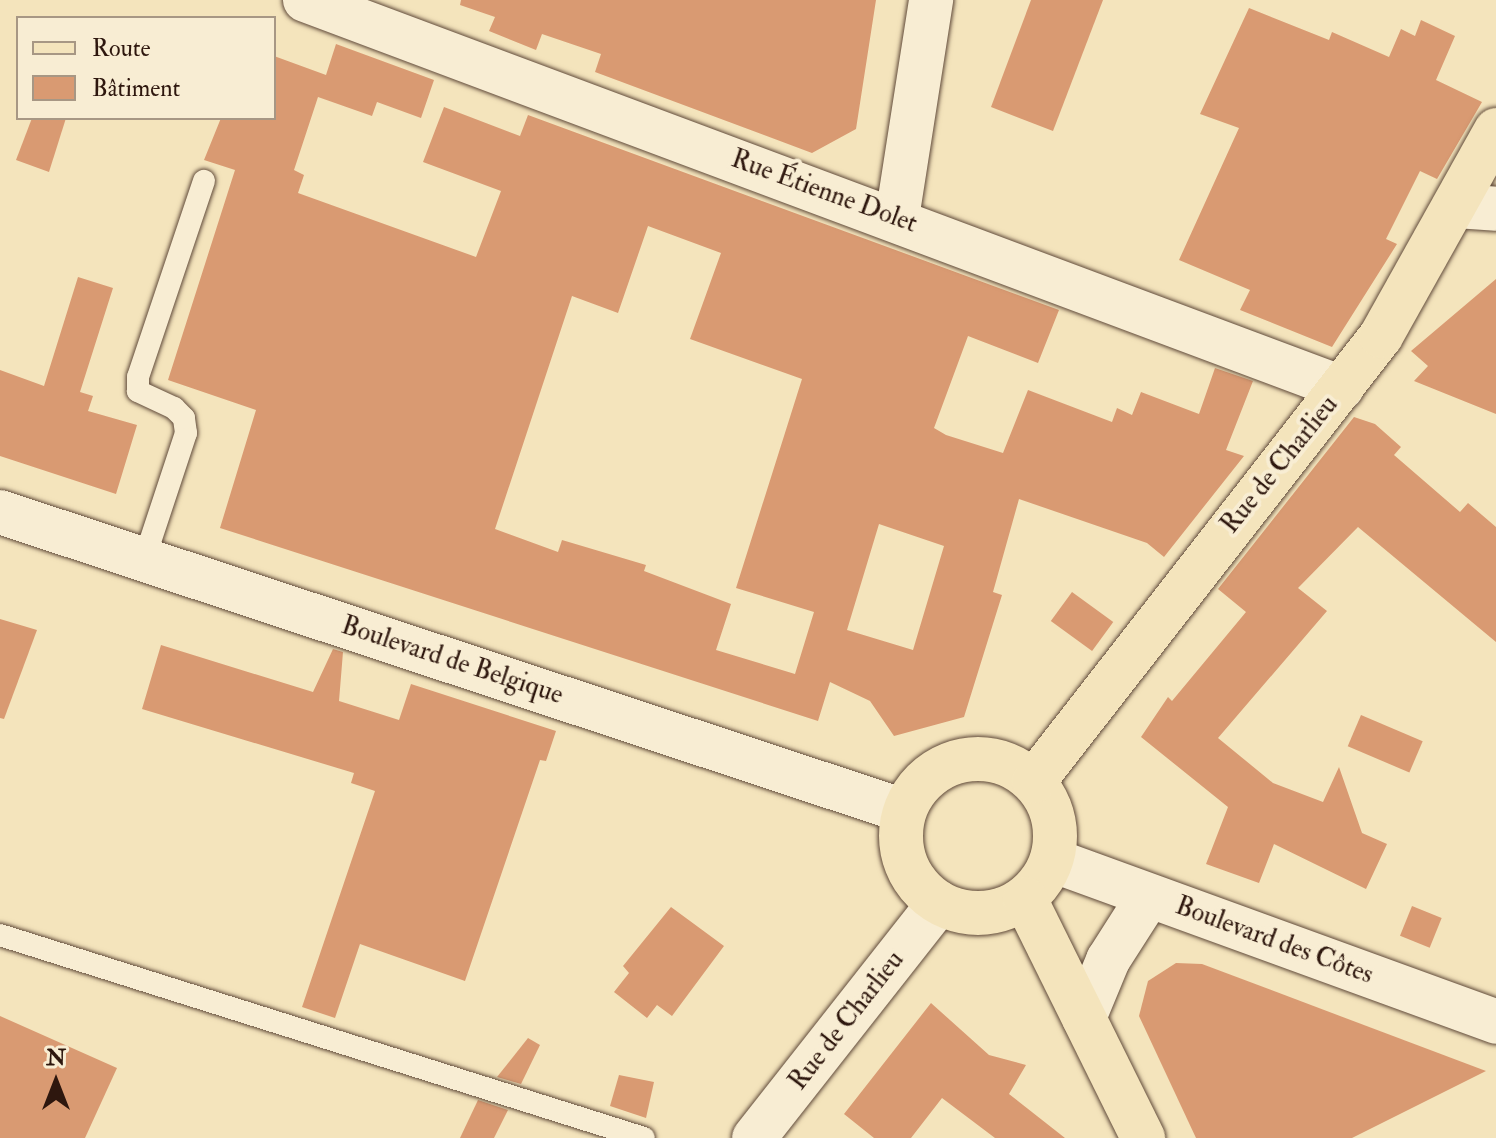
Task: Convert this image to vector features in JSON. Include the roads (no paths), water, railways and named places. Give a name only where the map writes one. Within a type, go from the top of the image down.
[{"type":"main road","name":"Rue de Charlieu","points":[[1034,781],[1342,388],[1476,208],[1496,130]]},
{"type":"main road","points":[[987,759],[1012,766],[1034,781],[1054,818],[1052,860],[1025,899],[982,914],[939,903],[922,890],[902,853],[904,811],[917,788],[936,770],[961,760],[987,759]]},
{"type":"main road","points":[[1025,899],[1143,1138]]},
{"type":"street","name":"Rue Étienne Dolet","points":[[305,0],[897,218],[1342,388]]},
{"type":"street","points":[[897,218],[931,0]]},
{"type":"street","name":"Boulevard de Belgique","points":[[0,512],[904,811]]},
{"type":"street","name":"Boulevard des Côtes","points":[[1052,860],[1496,1022]]},
{"type":"street","points":[[1084,1018],[1108,960],[1149,896]]},
{"type":"street","name":"Rue de Charlieu","points":[[754,1138],[939,903]]},
{"type":"lane","points":[[144,560],[186,433],[184,418],[174,408],[138,391],[138,377],[204,181]]},
{"type":"lane","points":[[0,935],[644,1138]]}]
